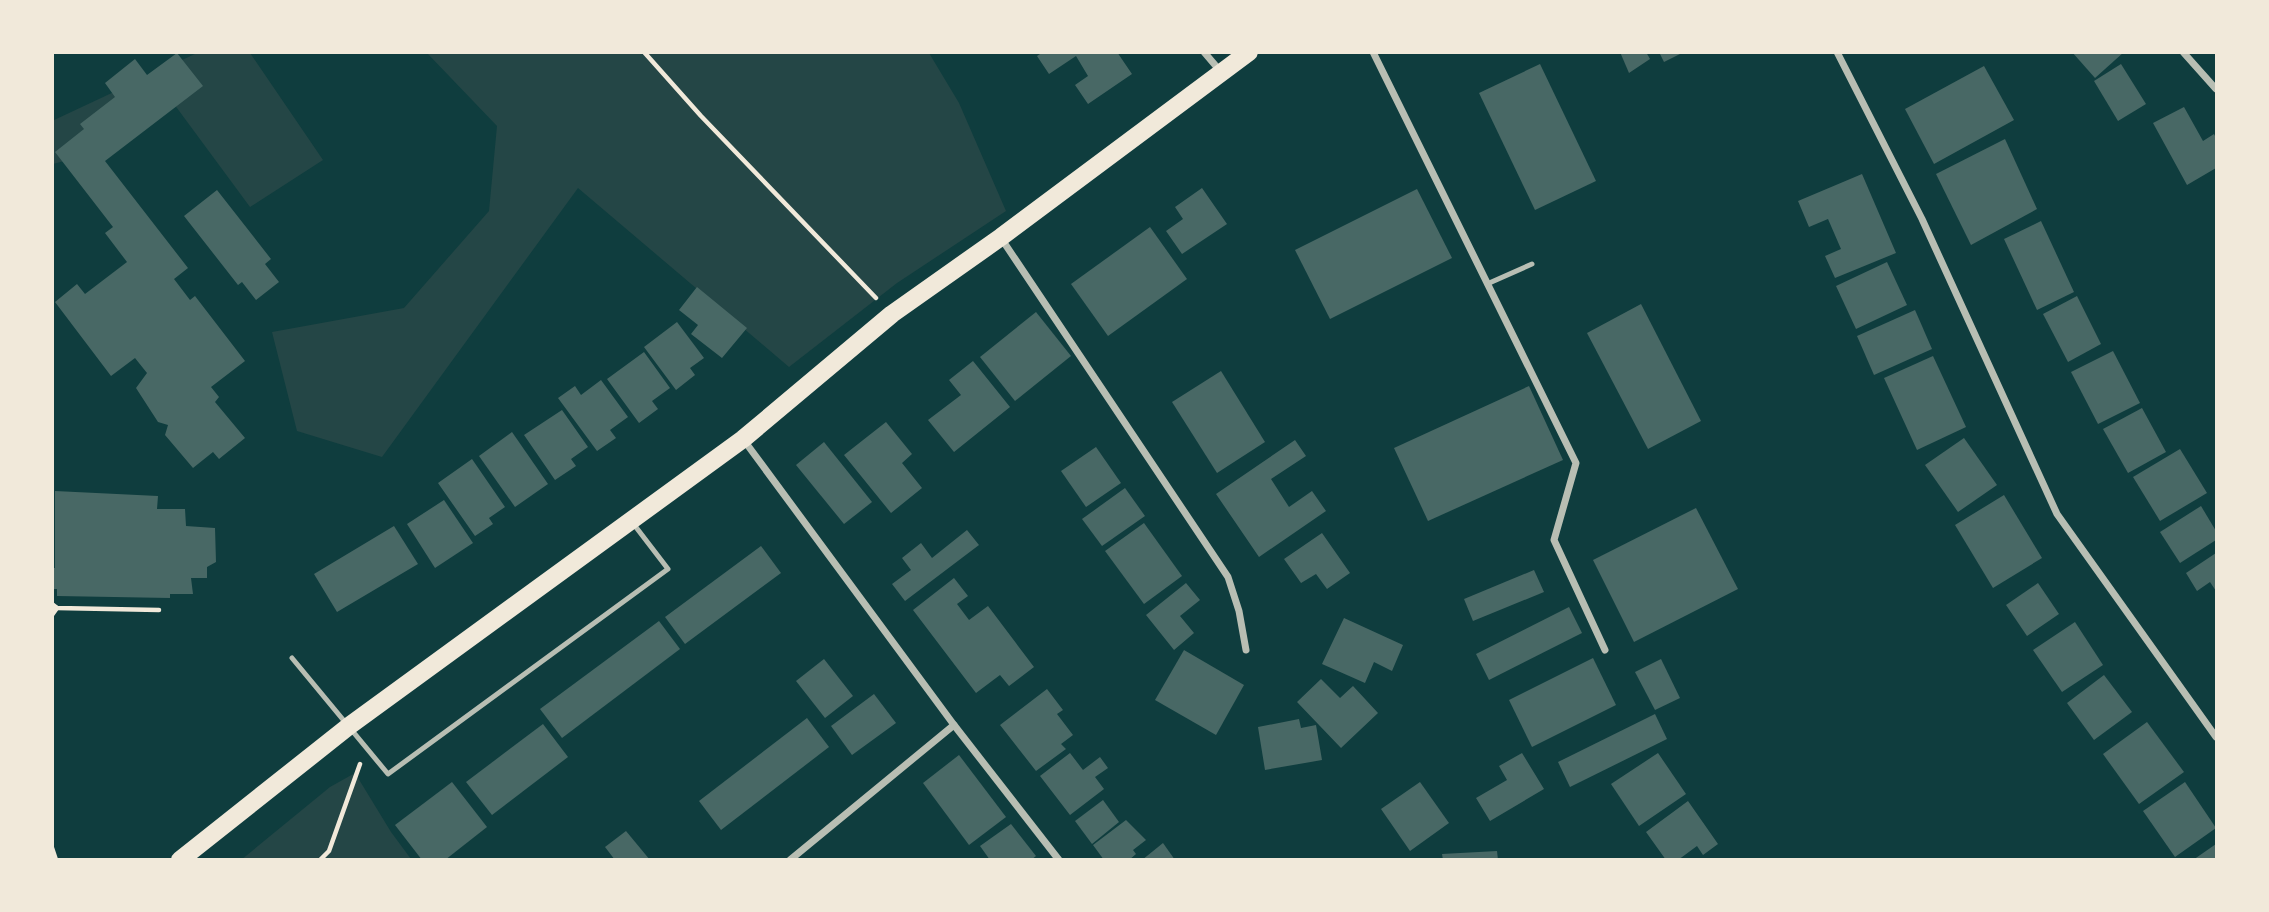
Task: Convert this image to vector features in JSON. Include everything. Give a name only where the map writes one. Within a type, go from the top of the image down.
[{"type":"main road","points":[[180,859],[349,726],[743,439],[892,314],[1001,237],[1249,52]]},
{"type":"street","points":[[1204,52],[1222,73]]},
{"type":"street","points":[[1373,52],[1576,463],[1554,540],[1605,650]]},
{"type":"street","points":[[1838,52],[1922,219],[2057,514],[2217,737]]},
{"type":"street","points":[[2183,52],[2217,89]]},
{"type":"street","points":[[1001,237],[1228,577],[1239,611],[1246,650]]},
{"type":"street","points":[[743,439],[954,725],[1059,859]]},
{"type":"street","points":[[790,859],[954,725]]},
{"type":"lane","points":[[1488,284],[1532,264]]},
{"type":"lane","points":[[292,658],[388,774],[668,569],[631,520]]},
{"type":"path","points":[[644,52],[701,116],[892,314]]},
{"type":"path","points":[[52,615],[55,606],[159,610]]},
{"type":"path","points":[[320,859],[329,851],[366,747]]},
{"type":"path","points":[[52,848],[57,859]]},
{"type":"shaded area","points":[[197,53],[250,53],[323,160],[250,207],[174,104],[79,157],[53,164],[52,121]]},
{"type":"shaded area","points":[[427,53],[929,53],[959,103],[1006,211],[897,283],[789,367],[578,188],[382,457],[297,431],[272,332],[404,308],[489,211],[497,126]]},
{"type":"shaded area","points":[[355,773],[411,859],[241,860],[330,787]]},
{"type":"building","points":[[1043,52],[1117,52],[1132,74],[1088,104],[1075,85],[1088,76],[1076,56],[1049,74],[1037,56]]},
{"type":"building","points":[[1620,52],[1646,52],[1650,59],[1629,73]]},
{"type":"building","points":[[1659,52],[1684,52],[1664,62]]},
{"type":"building","points":[[2072,52],[2124,52],[2095,78]]},
{"type":"building","points":[[177,53],[203,86],[105,161],[188,268],[174,279],[190,300],[195,296],[245,361],[211,387],[219,397],[215,402],[245,438],[219,459],[213,452],[193,468],[165,435],[168,425],[158,422],[136,388],[147,373],[135,358],[111,376],[55,302],[77,284],[85,294],[127,262],[105,233],[113,227],[55,152],[84,129],[80,124],[115,97],[105,83],[135,59],[147,75]]},
{"type":"building","points":[[1540,64],[1596,181],[1535,210],[1479,93]]},
{"type":"building","points":[[2121,64],[2146,104],[2118,121],[2094,81]]},
{"type":"building","points":[[1984,66],[2014,120],[1934,164],[1905,109]]},
{"type":"building","points":[[2184,107],[2203,141],[2214,134],[2216,138],[2216,168],[2187,185],[2153,123]]},
{"type":"building","points":[[2005,139],[2037,209],[1971,245],[1936,174]]},
{"type":"building","points":[[1862,174],[1896,253],[1835,278],[1825,256],[1841,249],[1828,219],[1809,227],[1798,201]]},
{"type":"building","points":[[1202,188],[1227,224],[1182,254],[1166,231],[1183,219],[1175,207]]},
{"type":"building","points":[[1417,189],[1452,258],[1330,319],[1295,250]]},
{"type":"building","points":[[217,190],[271,259],[265,264],[279,282],[256,300],[242,282],[238,285],[184,216]]},
{"type":"building","points":[[2041,221],[2074,292],[2037,310],[2004,239]]},
{"type":"building","points":[[1150,227],[1187,279],[1108,336],[1071,284]]},
{"type":"building","points":[[1887,262],[1907,305],[1856,329],[1836,286]]},
{"type":"building","points":[[697,287],[747,328],[722,358],[691,334],[698,325],[679,310]]},
{"type":"building","points":[[2077,296],[2101,344],[2068,362],[2043,314]]},
{"type":"building","points":[[1641,304],[1701,421],[1648,449],[1587,333]]},
{"type":"building","points":[[1915,310],[1932,349],[1874,375],[1857,336]]},
{"type":"building","points":[[1036,312],[1071,356],[1015,401],[980,357]]},
{"type":"building","points":[[677,322],[704,358],[690,368],[695,375],[676,390],[644,347]]},
{"type":"building","points":[[2113,351],[2140,403],[2098,424],[2071,372]]},
{"type":"building","points":[[644,352],[670,388],[652,401],[658,409],[639,423],[607,379]]},
{"type":"building","points":[[1933,356],[1966,427],[1917,450],[1884,378]]},
{"type":"building","points":[[973,361],[1010,407],[954,452],[928,420],[961,395],[949,380]]},
{"type":"building","points":[[1221,371],[1265,442],[1217,473],[1172,402]]},
{"type":"building","points":[[601,380],[628,417],[610,430],[616,438],[597,451],[558,398],[575,386],[581,395]]},
{"type":"building","points":[[1529,386],[1563,460],[1428,521],[1394,448]]},
{"type":"building","points":[[2142,408],[2166,452],[2128,473],[2103,429]]},
{"type":"building","points":[[562,410],[588,447],[571,459],[576,466],[555,480],[524,435]]},
{"type":"building","points":[[886,422],[912,454],[902,463],[922,488],[891,513],[844,455]]},
{"type":"building","points":[[512,432],[548,484],[515,507],[479,456]]},
{"type":"building","points":[[1964,438],[1997,485],[1958,512],[1925,465]]},
{"type":"building","points":[[1295,440],[1306,456],[1271,479],[1289,507],[1312,491],[1326,511],[1259,557],[1216,494]]},
{"type":"building","points":[[824,442],[872,502],[844,524],[796,465]]},
{"type":"building","points":[[1096,447],[1121,483],[1086,507],[1061,471]]},
{"type":"building","points":[[2180,449],[2207,493],[2160,521],[2133,477]]},
{"type":"building","points":[[472,459],[505,507],[489,518],[493,524],[475,536],[438,483]]},
{"type":"building","points":[[1125,488],[1145,516],[1102,546],[1082,519]]},
{"type":"building","points":[[55,491],[158,496],[157,509],[185,509],[186,526],[215,528],[216,562],[207,567],[207,578],[191,578],[193,594],[170,594],[170,598],[57,596],[57,589],[52,589],[52,568],[55,568]]},
{"type":"building","points":[[2004,495],[2042,558],[1993,588],[1955,525]]},
{"type":"building","points":[[444,500],[473,543],[435,568],[407,524]]},
{"type":"building","points":[[2201,506],[2216,531],[2216,540],[2180,563],[2160,532]]},
{"type":"building","points":[[1696,508],[1738,589],[1634,642],[1593,560]]},
{"type":"building","points":[[1144,523],[1182,576],[1144,604],[1105,551]]},
{"type":"building","points":[[394,526],[418,564],[337,612],[314,574]]},
{"type":"building","points":[[967,530],[979,545],[905,601],[892,584],[911,570],[902,558],[921,543],[932,558]]},
{"type":"building","points":[[1322,533],[1350,573],[1327,589],[1316,574],[1301,583],[1284,559]]},
{"type":"building","points":[[761,546],[781,573],[685,644],[665,617]]},
{"type":"building","points":[[2216,553],[2216,591],[2210,582],[2197,591],[2186,573]]},
{"type":"building","points":[[1534,570],[1544,592],[1473,621],[1464,599]]},
{"type":"building","points":[[954,578],[968,596],[957,604],[969,620],[988,606],[1034,667],[1009,686],[1000,675],[976,693],[913,610]]},
{"type":"building","points":[[1186,583],[1200,600],[1180,616],[1194,633],[1174,650],[1146,615]]},
{"type":"building","points":[[2038,583],[2059,614],[2027,636],[2006,605]]},
{"type":"building","points":[[1569,607],[1582,633],[1489,680],[1476,654]]},
{"type":"building","points":[[1344,618],[1403,645],[1392,671],[1374,662],[1365,683],[1322,664]]},
{"type":"building","points":[[659,621],[680,649],[562,738],[540,709]]},
{"type":"building","points":[[2075,622],[2103,665],[2062,692],[2033,650]]},
{"type":"building","points":[[1184,650],[1244,685],[1216,735],[1155,700]]},
{"type":"building","points":[[1593,658],[1616,705],[1532,747],[1509,700]]},
{"type":"building","points":[[824,659],[853,696],[825,718],[796,681]]},
{"type":"building","points":[[1661,659],[1680,698],[1655,710],[1635,672]]},
{"type":"building","points":[[2104,675],[2132,712],[2094,740],[2067,703]]},
{"type":"building","points":[[1321,679],[1340,698],[1353,686],[1378,713],[1341,748],[1297,702]]},
{"type":"building","points":[[1047,689],[1063,710],[1057,714],[1073,735],[1061,744],[1066,749],[1036,771],[1000,725]]},
{"type":"building","points":[[874,694],[896,723],[852,755],[831,726]]},
{"type":"building","points":[[1655,714],[1667,739],[1570,787],[1558,762]]},
{"type":"building","points":[[807,718],[829,747],[721,830],[699,801]]},
{"type":"building","points":[[1299,719],[1301,728],[1316,725],[1322,760],[1265,770],[1258,727]]},
{"type":"building","points":[[2147,722],[2184,772],[2139,804],[2103,754]]},
{"type":"building","points":[[543,724],[568,757],[492,815],[466,782]]},
{"type":"building","points":[[1070,753],[1083,770],[1100,757],[1108,768],[1095,777],[1104,789],[1070,815],[1040,776]]},
{"type":"building","points":[[1522,753],[1544,789],[1490,821],[1476,798],[1507,780],[1499,766]]},
{"type":"building","points":[[1658,753],[1686,794],[1639,826],[1611,784]]},
{"type":"building","points":[[959,755],[1006,817],[969,845],[923,783]]},
{"type":"building","points":[[452,782],[487,827],[445,860],[422,860],[395,825]]},
{"type":"building","points":[[1420,782],[1449,823],[1410,851],[1381,809]]},
{"type":"building","points":[[2185,782],[2216,828],[2175,857],[2143,811]]},
{"type":"building","points":[[1103,800],[1119,822],[1092,844],[1075,821]]},
{"type":"building","points":[[1688,801],[1718,844],[1703,855],[1697,846],[1678,860],[1666,860],[1646,832]]},
{"type":"building","points":[[1126,820],[1146,840],[1133,850],[1136,854],[1129,860],[1104,860],[1093,845]]},
{"type":"building","points":[[1011,824],[1036,856],[1031,860],[990,860],[980,846]]},
{"type":"building","points":[[626,831],[650,860],[615,860],[605,847]]},
{"type":"building","points":[[1163,843],[1175,860],[1142,860]]},
{"type":"building","points":[[2216,844],[2216,860],[2193,860]]},
{"type":"building","points":[[1497,851],[1498,860],[1443,860],[1442,854]]}]
